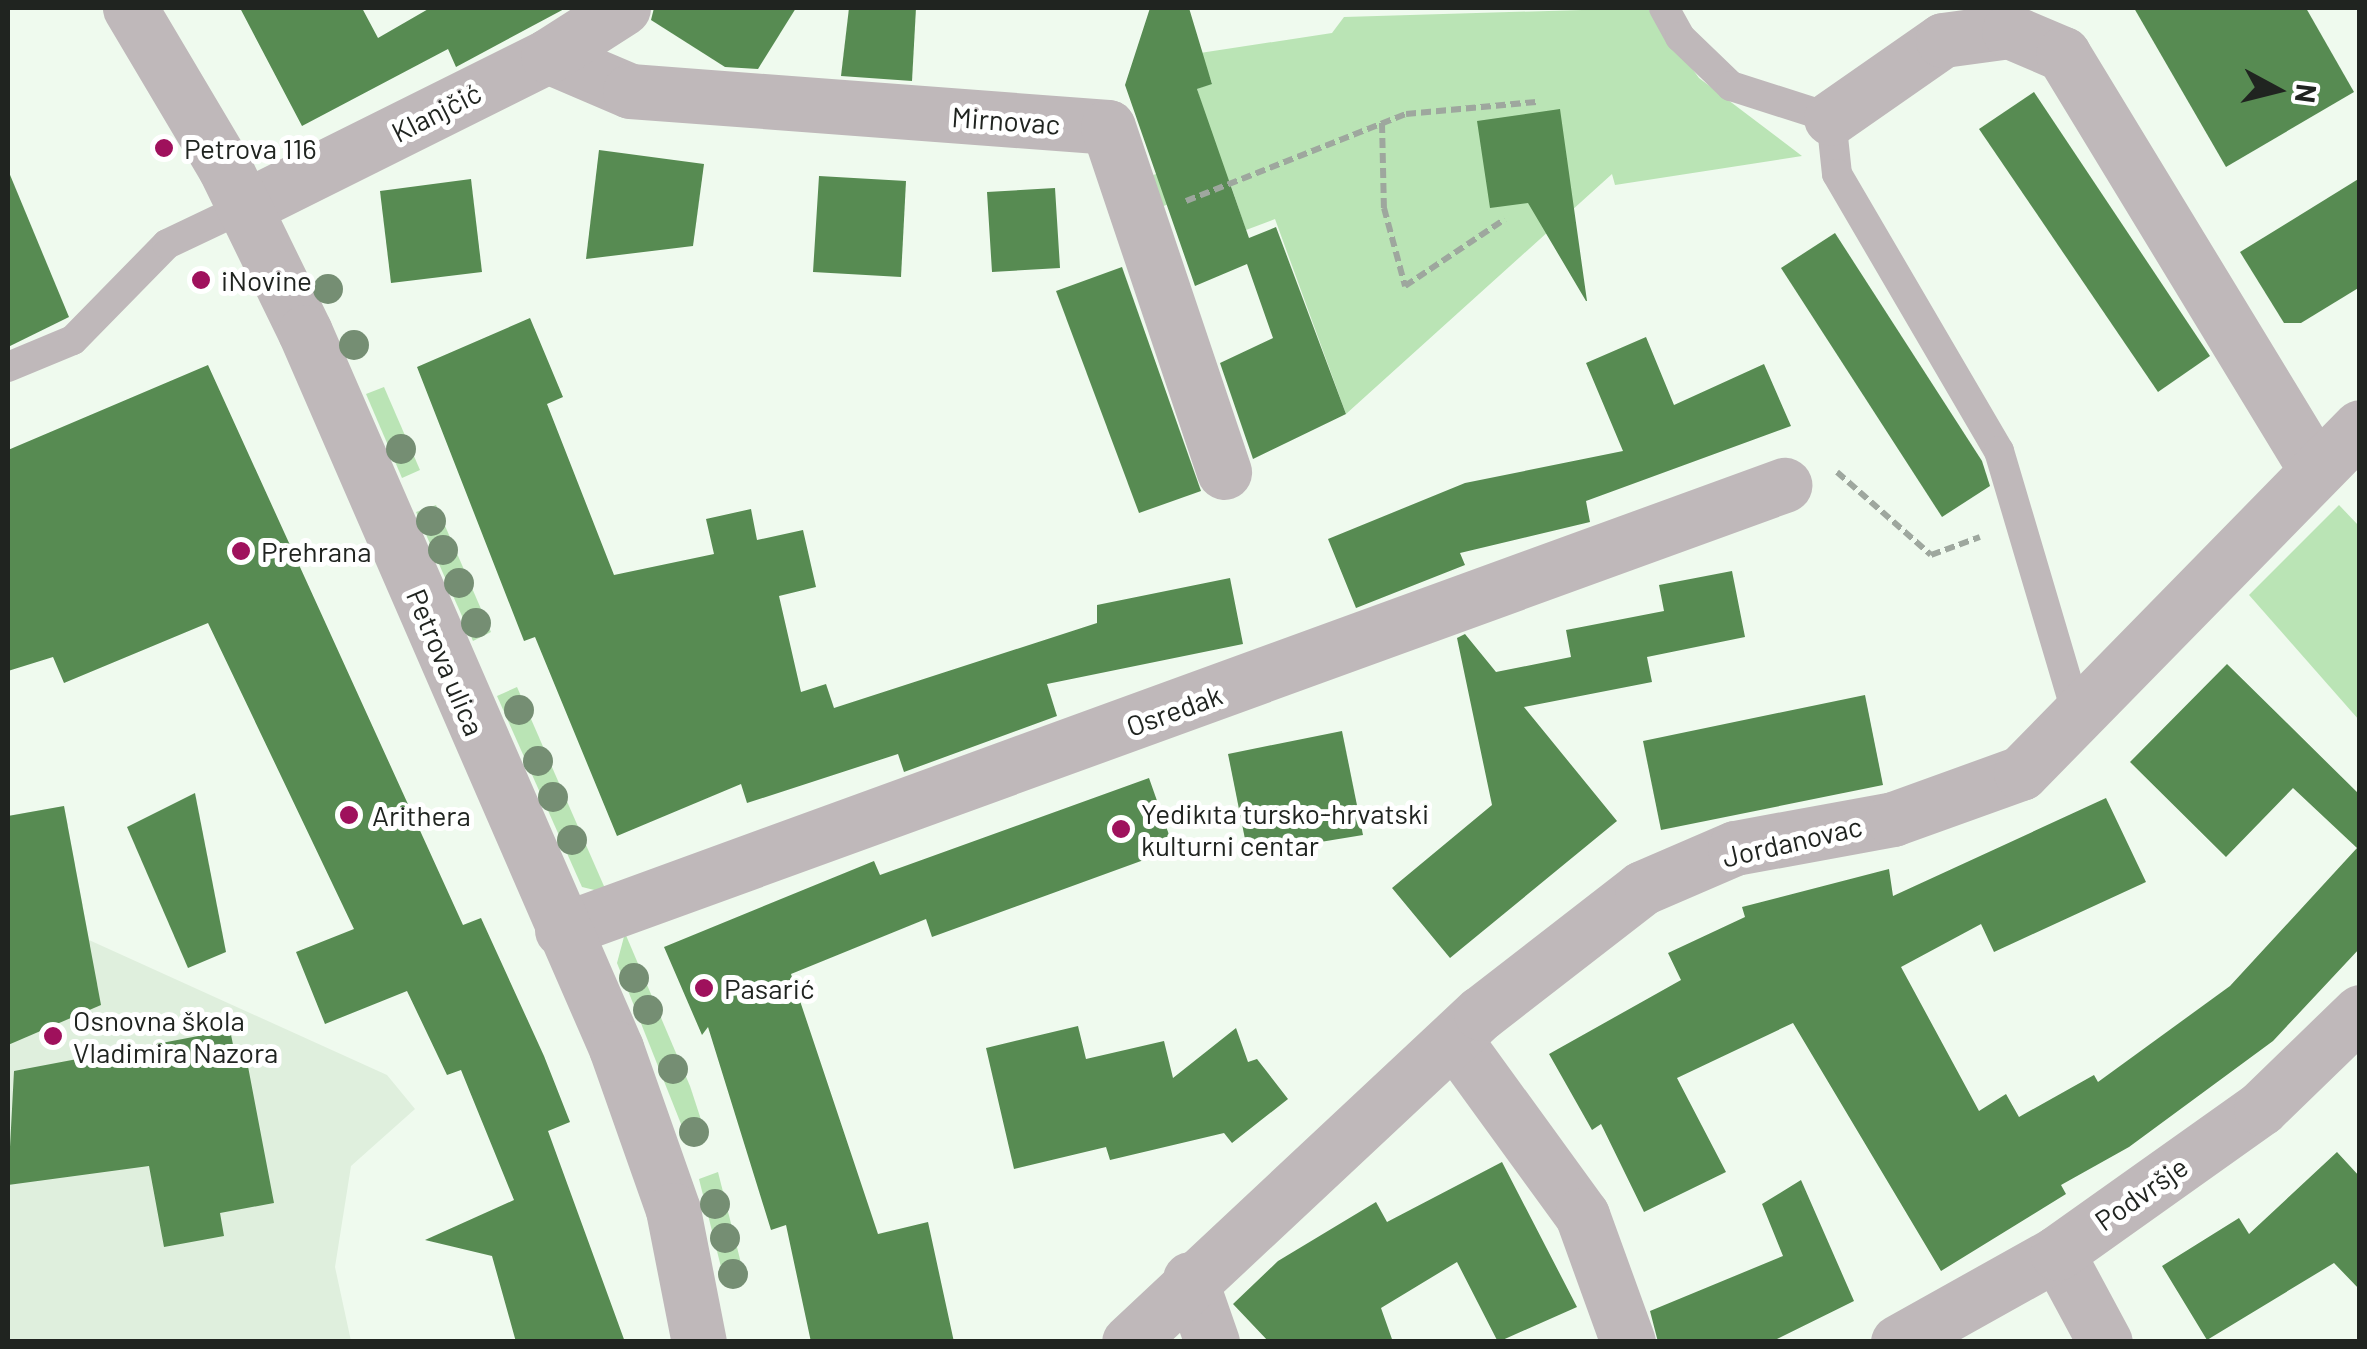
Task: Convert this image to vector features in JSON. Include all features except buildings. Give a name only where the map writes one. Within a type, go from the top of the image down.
[{"type":"street","name":"Petrova ulica","points":[[130,8],[244,207],[562,930],[657,1156],[699,1342]]},
{"type":"street","name":"Klanjčić","points":[[244,207],[548,56],[623,8]]},
{"type":"street","points":[[1831,118],[1943,40],[2009,31],[2063,54],[2314,467]]},
{"type":"street","name":"Mirnovac","points":[[548,56],[630,91],[1108,127],[1224,472]]},
{"type":"street","name":"Jordanovac","points":[[1129,1342],[1190,1279],[1454,1039],[1642,888],[1735,848],[1893,818],[2021,774],[2078,721],[2314,467],[2360,426]]},
{"type":"street","name":"Osredak","points":[[562,930],[1809,477]]},
{"type":"street","name":"Podvršje","points":[[1898,1342],[2056,1253],[2261,1108],[2360,1012]]},
{"type":"street","points":[[1454,1039],[1582,1215],[1628,1342]]},
{"type":"street","points":[[2056,1253],[2105,1342]]},
{"type":"street","points":[[1190,1279],[1212,1342]]},
{"type":"lane","points":[[1664,8],[1731,86],[1831,118],[1837,174],[1999,450],[2017,523],[2078,721]]},
{"type":"lane","points":[[8,368],[73,340],[168,244],[244,207]]},
{"type":"path","points":[[1138,218],[1382,123],[1536,102]]},
{"type":"path","points":[[1382,123],[1384,208],[1406,286],[1505,219]]},
{"type":"path","points":[[1809,477],[1932,555],[2017,523]]},
{"type":"shaded area","points":[[64,806],[89,940],[387,1075],[415,1109],[351,1166],[335,1267],[351,1341],[8,1342],[8,816]]},
{"type":"green space","points":[[1648,8],[1699,78],[1802,156],[1615,185],[1612,174],[1346,414],[1275,219],[1246,230],[1229,180],[1151,211],[1153,175],[1217,155],[1197,89],[1212,83],[1200,53],[1332,33],[1344,17]]},
{"type":"green space","points":[[384,387],[420,470],[402,478],[366,394]]},
{"type":"green space","points":[[436,505],[491,632],[473,641],[416,512]]},
{"type":"green space","points":[[2339,505],[2359,526],[2359,720],[2249,595]]},
{"type":"green space","points":[[517,687],[607,893],[582,887],[497,696]]},
{"type":"green space","points":[[625,933],[690,1086],[707,1138],[689,1144],[617,963]]},
{"type":"green space","points":[[718,1172],[745,1279],[725,1283],[699,1179]]},
{"type":"place","name":"Petrova 116","points":[[164,148]]},
{"type":"place","name":"iNovine","points":[[201,280]]},
{"type":"place","name":"Prehrana","points":[[241,551]]},
{"type":"place","name":"Arithera","points":[[349,815]]},
{"type":"place","name":"Yedikıta tursko-hrvatski kulturni centar","points":[[1121,829]]},
{"type":"place","name":"Pasarić","points":[[704,988]]},
{"type":"place","name":"Osnovna škola Vladimira Nazora","points":[[53,1036]]}]
